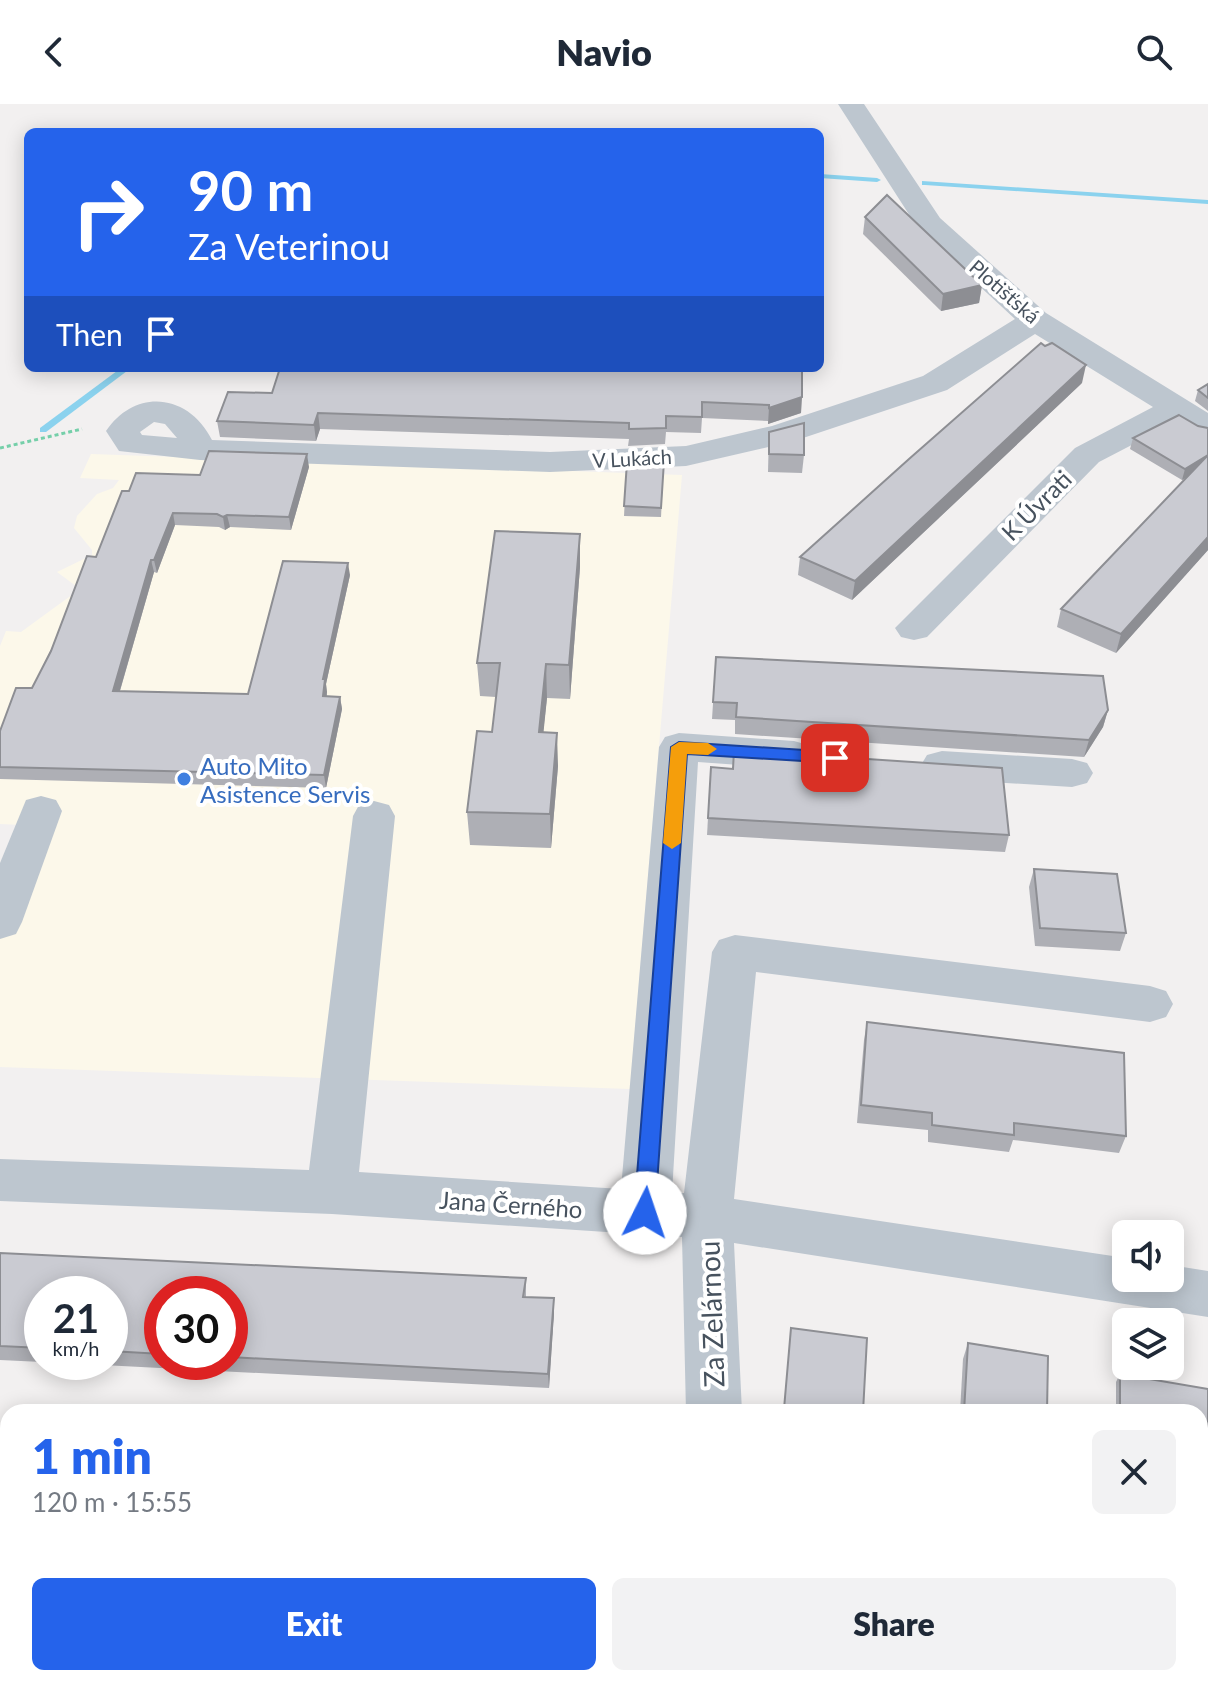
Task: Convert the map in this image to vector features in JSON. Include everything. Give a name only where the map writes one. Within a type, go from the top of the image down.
[{"type":"street","name":"Plotišťská","points":[[851,104],[929,224],[1035,320],[1208,427]]},
{"type":"street","name":"V Lukách","points":[[200,450],[550,462],[686,456],[782,434],[935,383],[1035,320]]},
{"type":"street","name":"K Úvrati","points":[[914,628],[1087,455],[1177,408]]},
{"type":"street","points":[[645,1213],[679,747],[835,758]]},
{"type":"street","points":[[898,762],[1072,773]]},
{"type":"street","points":[[0,922],[41,811]]},
{"type":"street","points":[[332,1192],[374,816]]},
{"type":"street","name":"Za Zelárnou","points":[[714,1404],[707,1217],[735,952],[1150,1004]]},
{"type":"street","name":"Jana Černého","points":[[0,1180],[332,1192],[707,1217],[1208,1294]]},
{"type":"path","points":[[0,448],[82,429]]},
{"type":"shaded area","points":[[91,454],[682,475],[630,1089],[0,1067],[0,889],[22,825],[0,824],[0,646],[6,631],[21,632],[80,589],[57,572],[92,555],[92,550],[74,528],[77,516],[97,494],[113,488],[119,480],[80,478]]},
{"type":"building","points":[[887,195],[982,285],[943,294],[865,217]]},
{"type":"building","points":[[1041,343],[1045,346],[1052,343],[1086,365],[855,581],[800,557],[909,459]]},
{"type":"building","points":[[279,372],[802,372],[802,397],[769,408],[769,405],[702,402],[702,417],[666,416],[666,428],[629,429],[629,423],[318,413],[314,425],[217,421],[228,392],[272,393]]},
{"type":"building","points":[[1208,384],[1208,398],[1198,390]]},
{"type":"building","points":[[1179,415],[1208,428],[1208,455],[1185,469],[1133,438]]},
{"type":"building","points":[[804,423],[804,455],[769,454],[769,432]]},
{"type":"building","points":[[209,451],[307,454],[289,517],[173,513],[154,560],[151,560],[113,691],[248,694],[283,561],[348,563],[323,679],[323,696],[340,697],[324,775],[0,767],[0,731],[16,688],[32,688],[51,651],[87,556],[96,557],[122,491],[129,491],[136,473],[200,475]]},
{"type":"building","points":[[1208,455],[1208,537],[1121,634],[1061,609]]},
{"type":"building","points":[[664,461],[661,508],[624,506],[627,462]]},
{"type":"building","points":[[495,531],[580,534],[569,665],[546,664],[539,732],[557,733],[550,814],[467,812],[477,731],[492,732],[500,663],[477,663]]},
{"type":"building","points":[[716,657],[1103,676],[1108,710],[1089,740],[736,717],[737,703],[713,702]]},
{"type":"building","points":[[734,750],[1002,768],[1009,835],[708,818],[711,767],[733,769]]},
{"type":"building","points":[[1034,869],[1117,874],[1126,933],[1040,928]]},
{"type":"building","points":[[867,1022],[1124,1053],[1126,1136],[1014,1123],[1014,1135],[932,1125],[932,1113],[861,1105]]},
{"type":"building","points":[[0,1253],[526,1278],[523,1297],[554,1298],[548,1374],[248,1358],[248,1276],[144,1276],[144,1353],[128,1352],[128,1276],[24,1276],[24,1347],[0,1346]]},
{"type":"building","points":[[791,1328],[867,1338],[863,1404],[784,1404]]},
{"type":"building","points":[[968,1343],[1048,1356],[1047,1404],[964,1404]]},
{"type":"building","points":[[1120,1380],[1155,1380],[1208,1389],[1208,1404],[1120,1404]]},
{"type":"waterway","points":[[824,176],[877,180]]},
{"type":"waterway","points":[[925,183],[1208,202]]},
{"type":"waterway","points":[[43,430],[122,372]]},
{"type":"slow traffic","points":[[672,843],[679,747],[708,749]]},
{"type":"place","name":"Auto Mito Asistence Servis","points":[[184,779]]},
{"type":"route","points":[[645,1213],[679,747],[835,758]]}]
